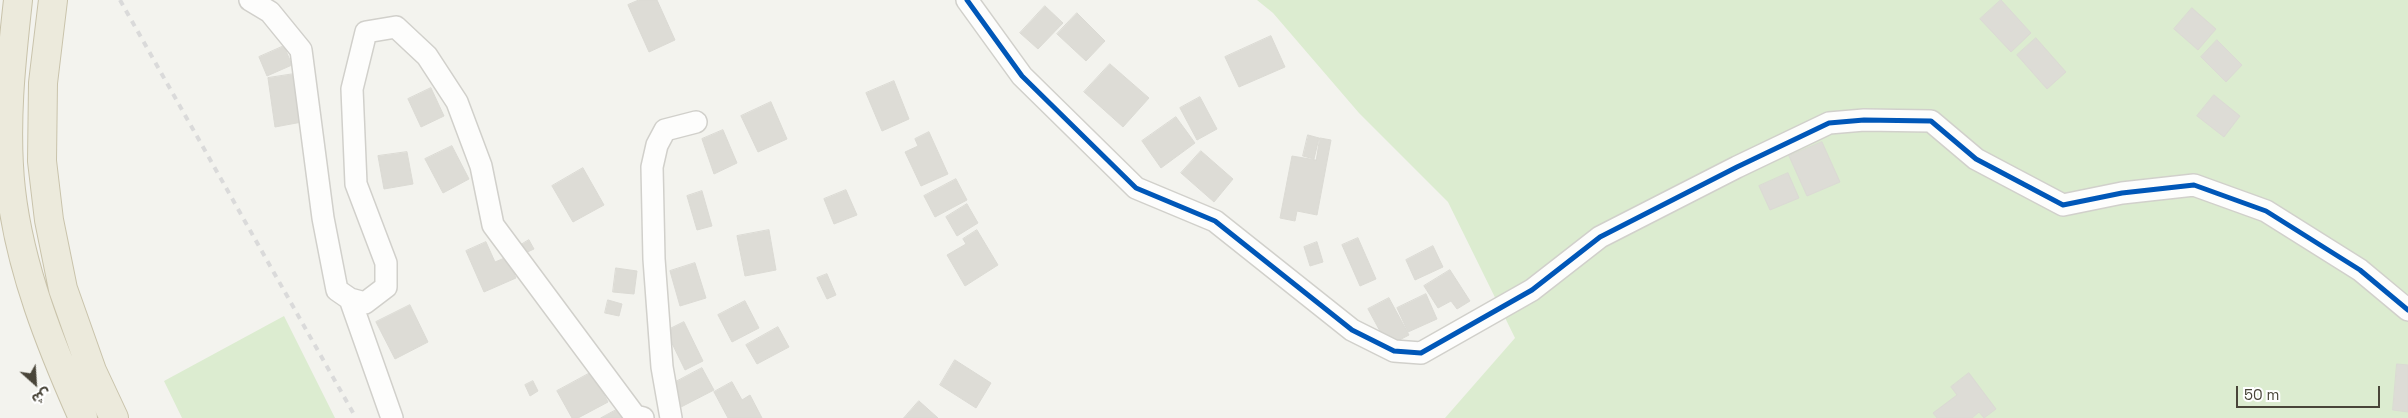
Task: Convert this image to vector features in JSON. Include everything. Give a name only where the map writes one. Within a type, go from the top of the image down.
[{"type":"highway","points":[[18,0],[7,31],[7,123],[11,191],[24,254],[42,316],[83,418]]},
{"type":"highway","points":[[53,0],[43,83],[42,161],[49,220],[63,289],[92,371],[114,418]]},
{"type":"street","points":[[250,0],[270,12],[301,50],[323,218],[337,290],[350,299],[365,303],[386,287],[386,263],[356,184],[352,89],[366,32],[396,27],[427,56],[457,102],[481,166],[493,224],[635,416],[643,418]]},
{"type":"street","points":[[967,0],[1022,76],[1136,188],[1215,222],[1352,330],[1394,351],[1421,353],[1532,290],[1600,237],[1737,167],[1829,123],[1864,120],[1932,121],[1976,159],[2063,205],[2122,193],[2194,186],[2266,211],[2360,270],[2408,310]]},
{"type":"street","points":[[671,418],[662,367],[654,259],[652,167],[657,145],[665,130],[696,122]]},
{"type":"street","points":[[350,299],[392,418]]},
{"type":"green space","points":[[1257,0],[2408,0],[2408,418],[1445,418],[1515,338],[1448,202],[1359,113],[1273,13]]},
{"type":"green space","points":[[284,316],[335,418],[182,418],[164,381]]},
{"type":"building","points":[[639,0],[657,0],[675,40],[649,52],[628,5]]},
{"type":"building","points":[[2001,0],[2031,33],[2011,52],[1980,19]]},
{"type":"building","points":[[1045,6],[1063,23],[1038,49],[1020,33]]},
{"type":"building","points":[[2192,8],[2216,29],[2198,50],[2174,29]]},
{"type":"building","points":[[1077,13],[1105,41],[1086,61],[1057,34]]},
{"type":"building","points":[[1271,36],[1285,67],[1239,87],[1225,57]]},
{"type":"building","points":[[2036,38],[2066,72],[2047,89],[2017,55]]},
{"type":"building","points":[[2217,40],[2242,65],[2226,82],[2201,57]]},
{"type":"building","points":[[284,46],[292,65],[267,76],[259,57]]},
{"type":"building","points":[[1110,64],[1149,98],[1123,127],[1084,92]]},
{"type":"building","points":[[294,74],[302,122],[275,127],[268,78]]},
{"type":"building","points":[[894,81],[909,119],[882,131],[866,93]]},
{"type":"building","points":[[431,88],[444,116],[421,127],[408,99]]},
{"type":"building","points":[[2214,95],[2240,116],[2224,137],[2197,116]]},
{"type":"building","points":[[1200,97],[1217,129],[1197,140],[1180,108]]},
{"type":"building","points":[[771,102],[787,139],[758,152],[741,116]]},
{"type":"building","points":[[1176,117],[1195,143],[1161,168],[1142,141]]},
{"type":"building","points":[[723,130],[737,163],[714,174],[702,139]]},
{"type":"building","points":[[929,132],[948,174],[921,186],[905,152],[918,146],[915,139]]},
{"type":"building","points":[[1308,135],[1319,138],[1314,159],[1303,156]]},
{"type":"building","points":[[1320,138],[1331,140],[1317,215],[1297,211],[1295,221],[1280,218],[1292,156],[1316,160]]},
{"type":"building","points":[[1822,142],[1840,182],[1807,196],[1789,156]]},
{"type":"building","points":[[452,146],[469,179],[443,193],[425,159]]},
{"type":"building","points":[[1201,151],[1233,179],[1214,202],[1181,173]]},
{"type":"building","points":[[407,152],[413,184],[384,189],[378,156]]},
{"type":"building","points":[[583,168],[604,205],[573,222],[552,186]]},
{"type":"building","points":[[1788,173],[1799,198],[1770,210],[1759,186]]},
{"type":"building","points":[[956,179],[967,200],[935,217],[924,196]]},
{"type":"building","points":[[846,190],[857,215],[834,224],[824,199]]},
{"type":"building","points":[[702,191],[712,226],[697,230],[687,196]]},
{"type":"building","points":[[967,204],[978,223],[957,236],[946,217]]},
{"type":"building","points":[[769,230],[776,270],[745,276],[737,236]]},
{"type":"building","points":[[977,230],[998,265],[965,286],[947,255],[966,244],[963,239]]},
{"type":"building","points":[[1358,238],[1376,279],[1360,286],[1342,245]]},
{"type":"building","points":[[529,240],[534,249],[523,254],[519,246]]},
{"type":"building","points":[[486,242],[495,262],[507,257],[516,278],[484,292],[466,251]]},
{"type":"building","points":[[1317,242],[1323,262],[1310,266],[1304,247]]},
{"type":"building","points":[[1433,246],[1443,267],[1415,280],[1406,260]]},
{"type":"building","points":[[695,263],[706,298],[680,306],[670,271]]},
{"type":"building","points":[[616,268],[637,271],[634,294],[613,292]]},
{"type":"building","points":[[1450,270],[1470,301],[1457,309],[1451,301],[1438,308],[1424,286]]},
{"type":"building","points":[[827,274],[836,295],[827,299],[817,278]]},
{"type":"building","points":[[1426,294],[1437,319],[1408,332],[1397,308]]},
{"type":"building","points":[[1389,298],[1409,335],[1388,346],[1368,309]]},
{"type":"building","points":[[608,300],[622,304],[619,316],[605,313]]},
{"type":"building","points":[[745,301],[759,328],[732,342],[718,315]]},
{"type":"building","points":[[410,305],[428,342],[395,359],[376,322]]},
{"type":"building","points":[[684,322],[703,361],[685,370],[666,331]]},
{"type":"building","points":[[778,327],[789,347],[757,364],[746,345]]},
{"type":"building","points":[[955,360],[991,383],[976,408],[940,385]]},
{"type":"building","points":[[2397,364],[2408,365],[2408,412],[2393,410]]},
{"type":"building","points":[[702,368],[714,390],[681,407],[670,385]]},
{"type":"building","points":[[592,372],[608,402],[578,418],[572,418],[557,391]]},
{"type":"building","points":[[1969,373],[1996,409],[1984,418],[1979,412],[1972,418],[1937,418],[1933,413],[1957,395],[1951,387]]},
{"type":"building","points":[[533,381],[538,391],[530,396],[525,385]]},
{"type":"building","points":[[732,382],[742,400],[750,395],[762,418],[728,418],[714,392]]},
{"type":"building","points":[[919,401],[938,418],[904,418]]},
{"type":"building","points":[[618,409],[623,418],[601,418]]},
{"type":"railway","points":[[120,0],[356,418]]},
{"type":"cycle path","points":[[967,0],[1022,76],[1136,188],[1215,221],[1352,330],[1394,351],[1421,353],[1532,290],[1600,237],[1737,167],[1829,123],[1864,120],[1931,121],[1976,159],[2063,205],[2122,193],[2194,185],[2266,211],[2360,270],[2408,310]]}]
